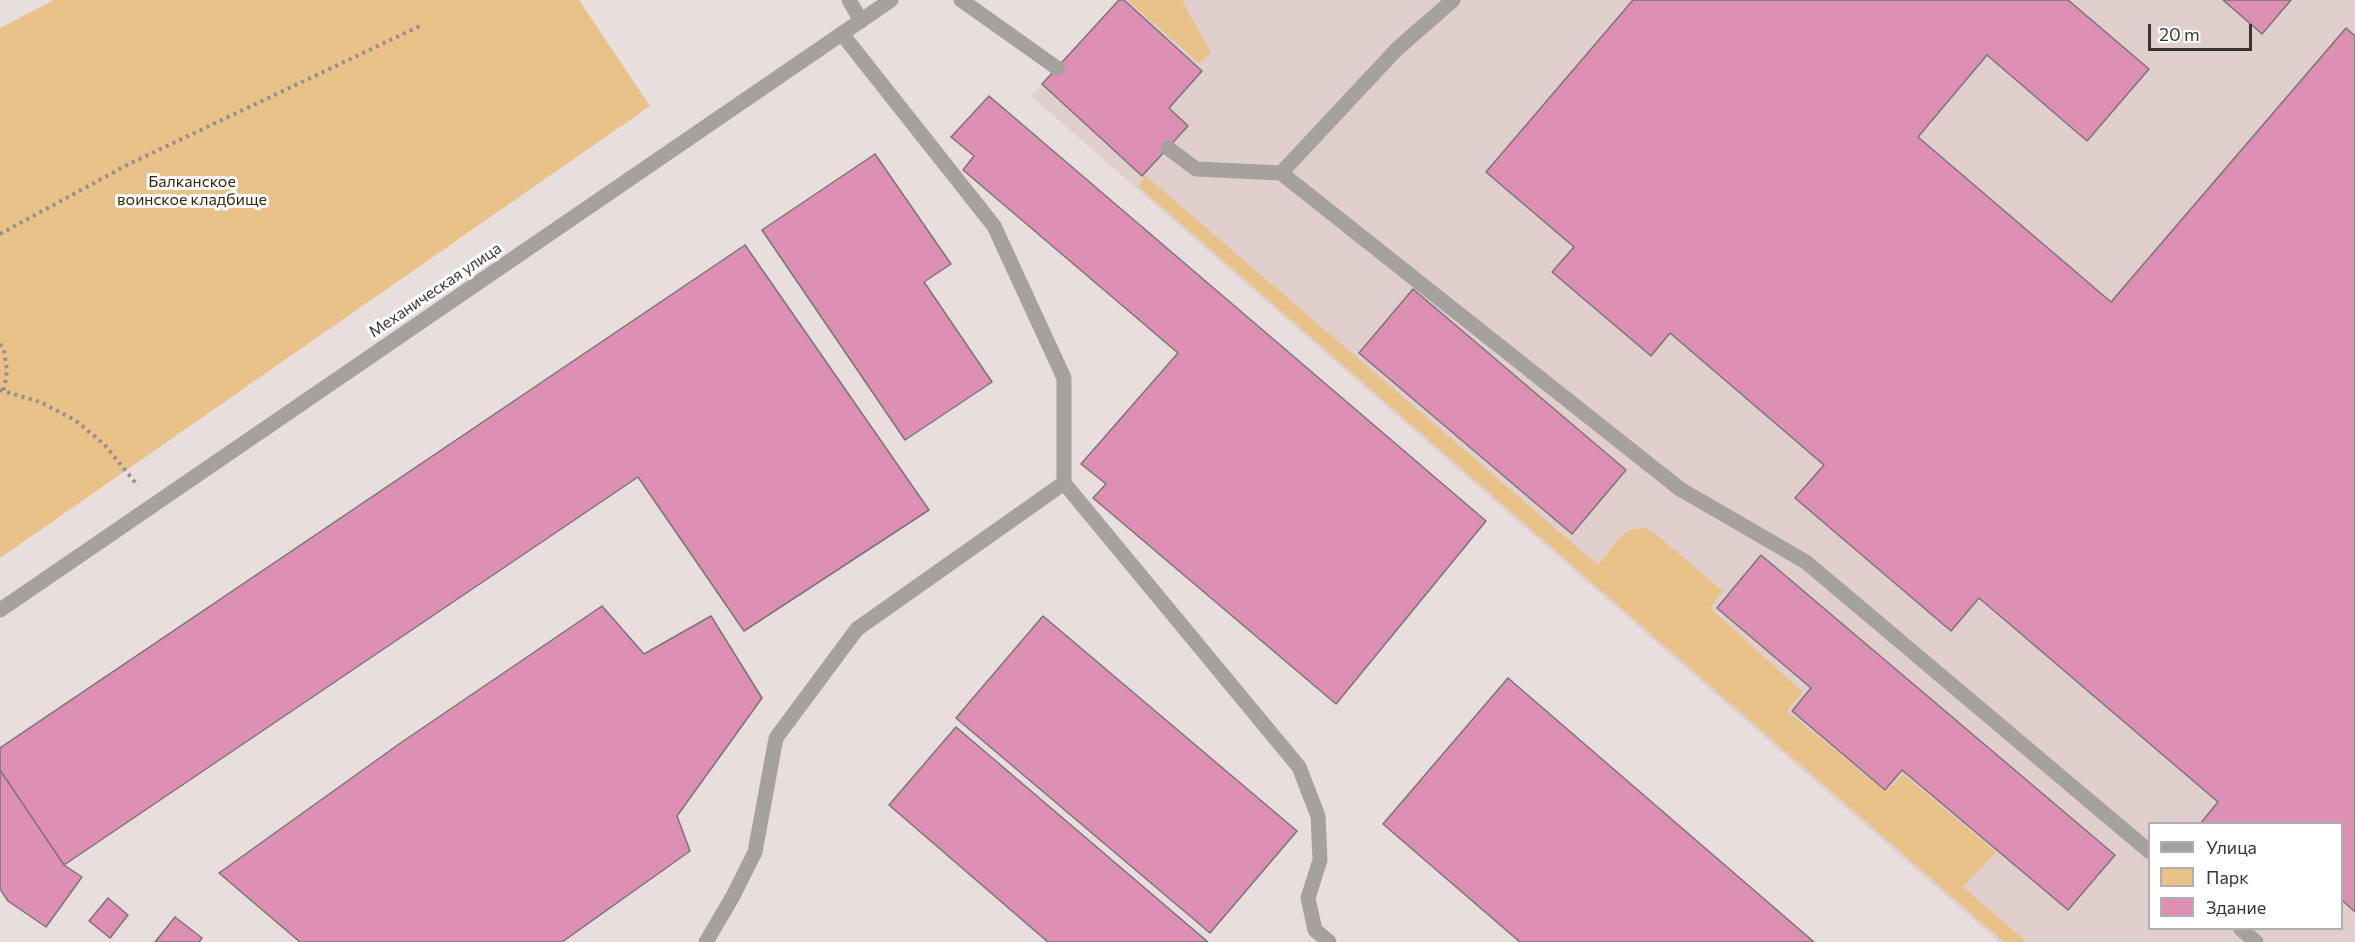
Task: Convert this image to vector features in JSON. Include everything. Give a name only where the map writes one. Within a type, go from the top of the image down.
[{"type":"street","points":[[849,0],[861,21]]},
{"type":"street","name":"Механическая улица","points":[[0,610],[891,0]]},
{"type":"street","points":[[960,0],[1057,68]]},
{"type":"street","points":[[1281,173],[1397,49],[1453,0]]},
{"type":"street","points":[[842,34],[994,226],[1064,378],[1064,483],[1299,767],[1318,816],[1320,860],[1308,898],[1315,930],[1329,942]]},
{"type":"street","points":[[1168,148],[1196,169],[1281,173],[1680,489],[1806,562],[2148,850]]},
{"type":"street","points":[[705,942],[733,896],[755,852],[776,738],[858,629],[1064,483]]},
{"type":"street","points":[[2242,930],[2256,942]]},
{"type":"path","points":[[0,234],[129,164],[422,24]]},
{"type":"path","points":[[0,344],[4,350],[7,371],[2,390],[40,402],[75,420],[104,444],[140,490]]},
{"type":"shaded area","points":[[1119,0],[2355,0],[2355,942],[1999,942],[1031,96]]},
{"type":"green space","name":"Балканское воинское кладбище","points":[[54,0],[579,0],[650,106],[0,558],[0,28]]},
{"type":"green space","points":[[1127,0],[1182,0],[1211,53],[1199,63]]},
{"type":"green space","points":[[1146,176],[1598,565],[1622,535],[1632,529],[1645,528],[1653,532],[1723,591],[1710,608],[1803,692],[1787,711],[1886,792],[1903,774],[1996,852],[1963,887],[2027,942],[2004,942],[1138,186]]},
{"type":"building","points":[[1119,0],[1124,0],[1202,71],[1169,108],[1188,126],[1142,176],[1042,84]]},
{"type":"building","points":[[1633,0],[2068,0],[2149,69],[2087,141],[1987,55],[1918,137],[2111,302],[2346,28],[2355,36],[2355,912],[2343,901],[2343,822],[2202,822],[2218,802],[1979,598],[1951,631],[1795,498],[1824,465],[1670,333],[1651,356],[1552,272],[1574,247],[1486,172]]},
{"type":"building","points":[[2223,0],[2291,0],[2262,34]]},
{"type":"building","points":[[989,96],[1486,521],[1336,704],[1093,498],[1106,484],[1081,464],[1178,353],[963,170],[974,156],[951,137]]},
{"type":"building","points":[[875,154],[951,264],[924,282],[992,382],[905,440],[762,230]]},
{"type":"building","points":[[745,245],[929,510],[744,631],[638,477],[64,865],[0,770],[0,748]]},
{"type":"building","points":[[1413,289],[1626,470],[1572,534],[1359,353]]},
{"type":"building","points":[[1761,555],[2115,855],[2068,910],[1902,770],[1885,790],[1792,711],[1811,688],[1717,608]]},
{"type":"building","points":[[602,606],[644,654],[711,616],[762,698],[677,816],[690,851],[562,942],[300,942],[219,873],[399,744]]},
{"type":"building","points":[[1043,616],[1297,831],[1210,933],[956,718]]},
{"type":"building","points":[[1508,678],[1814,942],[1520,942],[1383,824]]},
{"type":"building","points":[[956,727],[1208,942],[1048,942],[889,805]]},
{"type":"building","points":[[0,770],[64,865],[82,877],[46,927],[8,901],[0,889]]},
{"type":"building","points":[[108,898],[128,915],[110,938],[89,921]]},
{"type":"building","points":[[175,917],[202,938],[199,942],[155,942]]}]
